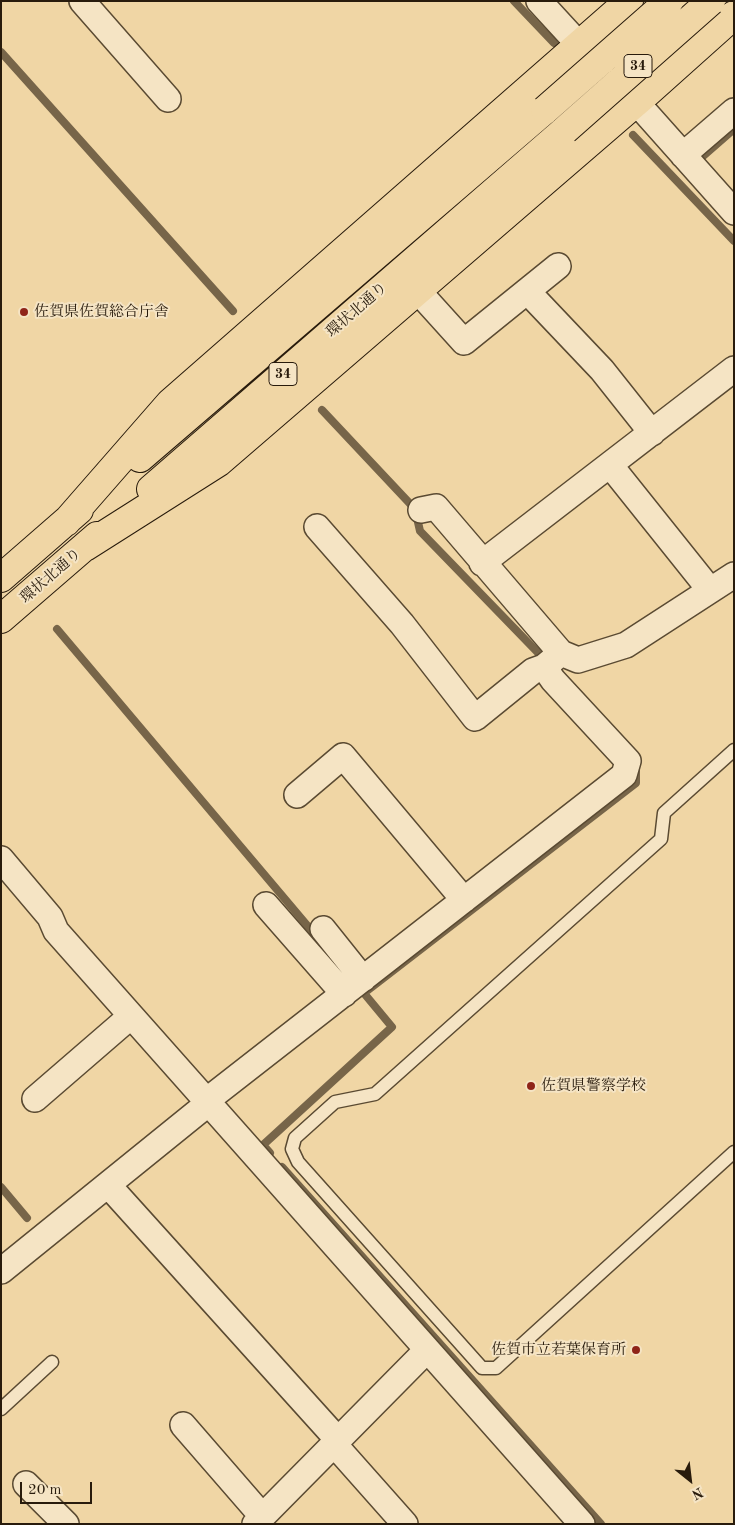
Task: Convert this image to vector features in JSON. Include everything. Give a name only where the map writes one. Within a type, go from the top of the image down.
[{"type":"highway","points":[[66,522],[170,403],[629,1]]},
{"type":"highway","name":"環状北通り","points":[[1,578],[669,1]]},
{"type":"highway","name":"環状北通り","points":[[1,618],[565,130],[711,1]]},
{"type":"highway","points":[[84,547],[219,462],[634,104],[734,15]]},
{"type":"street","points":[[82,1],[168,99]]},
{"type":"street","points":[[539,1],[734,212]]},
{"type":"street","points":[[683,155],[734,111]]},
{"type":"street","points":[[417,290],[464,342],[558,266]]},
{"type":"street","points":[[527,291],[602,370],[652,433]]},
{"type":"street","points":[[482,563],[734,369]]},
{"type":"street","points":[[610,464],[710,590]]},
{"type":"street","points":[[1,1271],[207,1102],[624,775],[628,761],[553,680],[553,659],[482,563],[436,507],[421,510]]},
{"type":"street","points":[[317,527],[402,624],[474,718],[533,671],[553,659],[578,660],[626,646],[734,575]]},
{"type":"street","points":[[297,796],[343,756],[464,900]]},
{"type":"street","points":[[1,860],[50,917],[56,931],[582,1524]]},
{"type":"street","points":[[266,905],[352,987]]},
{"type":"street","points":[[323,929],[352,987]]},
{"type":"street","points":[[35,1099],[131,1016]]},
{"type":"street","points":[[108,1185],[336,1442],[405,1524]]},
{"type":"street","points":[[183,1425],[258,1520],[427,1350]]},
{"type":"street","points":[[26,1484],[66,1524]]},
{"type":"lane","points":[[734,750],[664,813],[661,839],[375,1094],[335,1102],[295,1138],[292,1149],[298,1162],[482,1368],[496,1368],[734,1152]]},
{"type":"lane","points":[[1,1409],[52,1362]]},
{"type":"waterway","points":[[514,1],[554,43]]},
{"type":"waterway","points":[[1,52],[233,311]]},
{"type":"waterway","points":[[702,157],[734,129]]},
{"type":"waterway","points":[[633,135],[734,241]]},
{"type":"waterway","points":[[322,410],[415,509],[420,531],[546,661]]},
{"type":"waterway","points":[[57,629],[317,937]]},
{"type":"waterway","points":[[364,993],[636,783],[636,769]]},
{"type":"waterway","points":[[270,1153],[263,1145],[392,1027],[358,986]]},
{"type":"waterway","points":[[282,1167],[601,1524]]},
{"type":"waterway","points":[[1,1187],[27,1218]]},
{"type":"place","name":"佐賀県佐賀総合庁舎","points":[[24,312]]},
{"type":"place","name":"佐賀県警察学校","points":[[531,1086]]},
{"type":"place","name":"佐賀市立若葉保育所","points":[[636,1350]]}]
